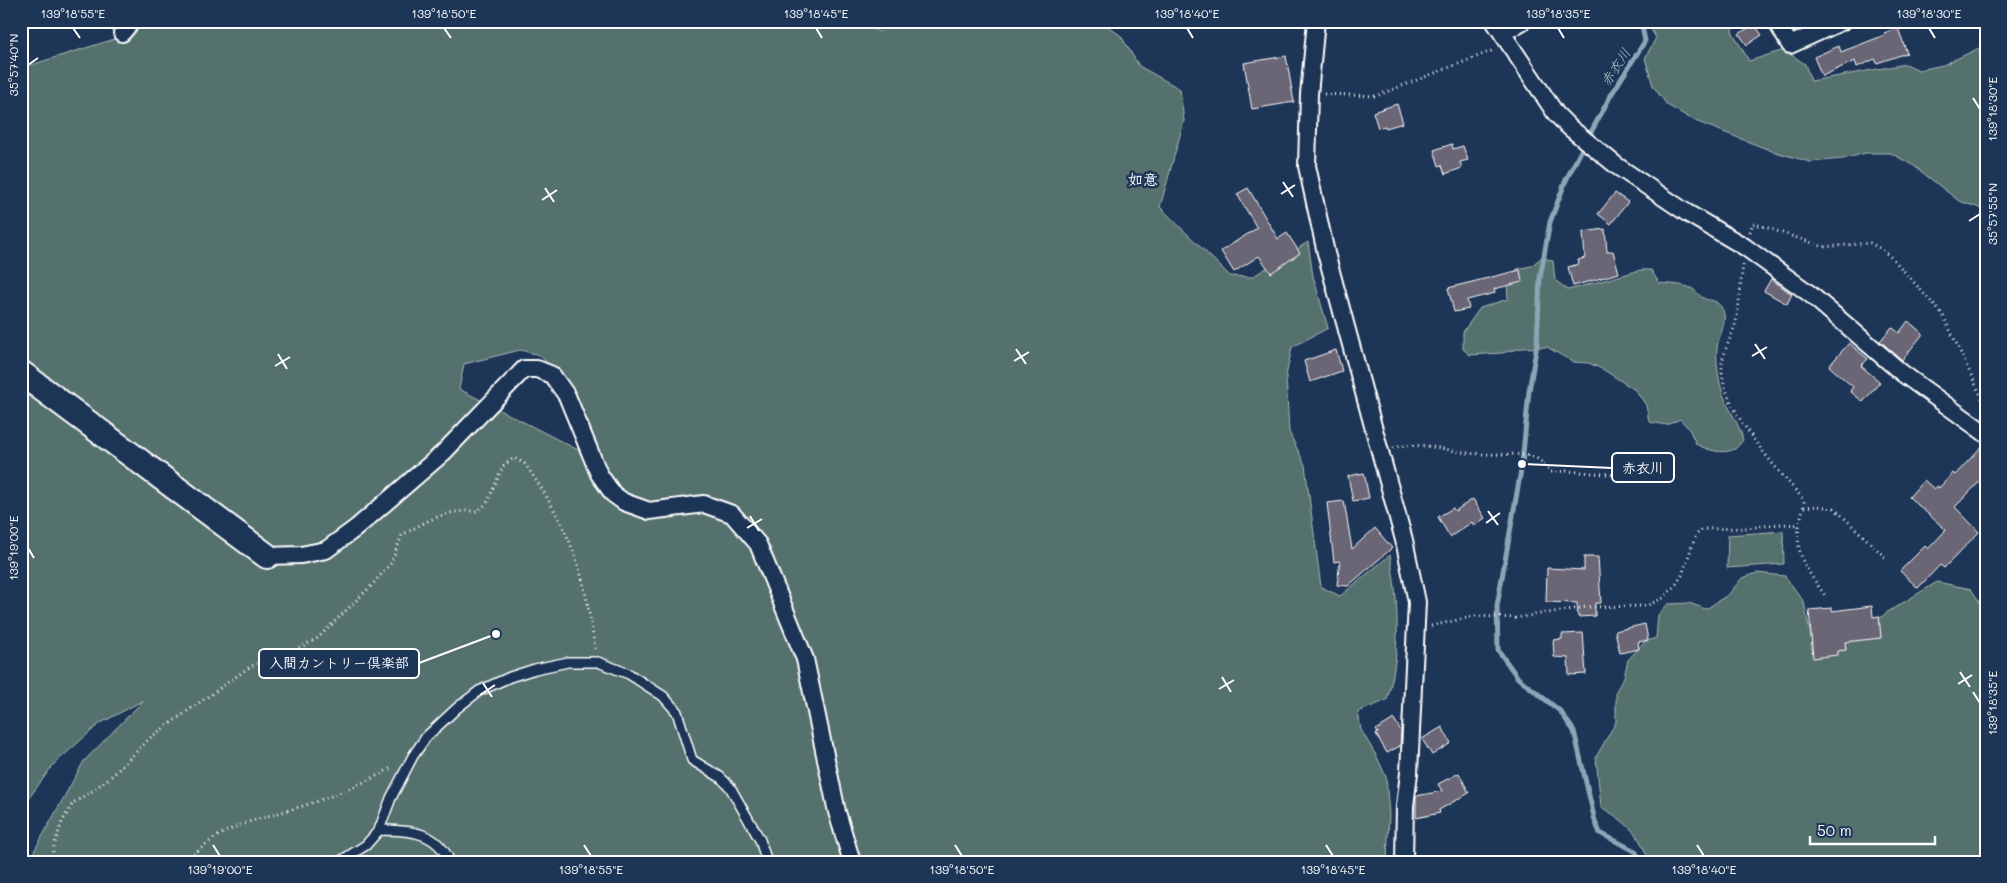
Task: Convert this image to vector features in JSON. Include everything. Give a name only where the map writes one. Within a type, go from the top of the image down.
[{"type":"street","points":[[1316,21],[1309,94],[1306,166],[1326,253],[1381,451],[1418,602],[1409,773],[1405,806],[1404,862]]},
{"type":"street","points":[[1523,21],[1498,27],[1556,114],[1570,127],[1617,166],[1679,208],[1745,247],[1810,294],[1902,373],[1986,434]]},
{"type":"street","points":[[1776,21],[1790,45],[1843,21]]},
{"type":"street","points":[[21,372],[267,556],[301,555],[326,550],[356,528],[443,454],[524,369],[537,369],[552,375],[567,396],[599,474],[614,494],[624,502],[649,511],[704,504],[732,514],[758,544],[805,659],[837,812],[852,862]]},
{"type":"lane","points":[[339,862],[366,845],[379,830],[391,798],[413,756],[426,737],[457,708],[479,691],[510,677],[535,669],[568,662],[598,662],[629,674],[663,696],[673,707],[677,712],[692,760],[720,777],[730,787],[760,840],[767,862]]},
{"type":"lane","points":[[379,830],[418,833],[435,840],[445,849],[450,862]]},
{"type":"path","points":[[1309,94],[1376,96],[1495,49],[1512,48]]},
{"type":"path","points":[[1826,597],[1801,560],[1798,545],[1799,525],[1804,500],[1770,461],[1739,419],[1725,385],[1722,365],[1735,323],[1745,247],[1753,223],[1824,247],[1870,243],[1883,250],[1943,315],[1986,407]]},
{"type":"path","points":[[1381,451],[1403,445],[1480,454],[1513,454],[1532,456],[1542,461],[1551,472],[1567,471],[1618,475]]},
{"type":"path","points":[[52,862],[53,848],[62,822],[73,803],[113,775],[151,737],[251,666],[276,655],[297,649],[318,638],[372,586],[391,563],[402,535],[440,515],[458,511],[478,511],[487,503],[503,466],[514,458],[525,464],[568,537],[586,591],[598,662]]},
{"type":"path","points":[[1804,507],[1834,508],[1886,558]]},
{"type":"path","points":[[1416,626],[1433,626],[1475,616],[1515,618],[1587,607],[1646,606],[1663,598],[1675,586],[1682,575],[1696,535],[1702,529],[1747,528],[1780,524],[1799,525]]},
{"type":"path","points":[[187,862],[220,834],[239,825],[350,789],[413,756]]},
{"type":"green space","points":[[137,21],[858,21],[879,32],[885,21],[1101,21],[1121,36],[1139,66],[1180,89],[1184,121],[1160,207],[1230,276],[1252,277],[1308,242],[1313,276],[1328,328],[1292,347],[1286,376],[1289,432],[1305,465],[1321,587],[1340,596],[1390,555],[1397,610],[1395,665],[1392,683],[1387,700],[1358,712],[1361,730],[1386,777],[1389,814],[1387,862],[28,862],[84,761],[144,700],[99,724],[53,765],[21,809],[21,68],[118,38]],"holes":[[[520,350],[540,355],[568,388],[592,457],[459,389],[464,364]]]},
{"type":"green space","points":[[1646,21],[1733,21],[1732,31],[1749,61],[1784,50],[1805,64],[1811,81],[1906,64],[1919,70],[1943,65],[1986,45],[1986,210],[1959,201],[1914,166],[1891,153],[1866,153],[1843,159],[1810,162],[1772,151],[1695,121],[1667,105],[1653,86],[1645,58],[1656,38]]},
{"type":"green space","points":[[1542,257],[1553,261],[1555,280],[1568,290],[1641,270],[1651,270],[1659,283],[1689,287],[1703,298],[1715,301],[1724,312],[1724,324],[1717,348],[1717,358],[1723,394],[1743,440],[1737,447],[1730,451],[1720,452],[1700,446],[1696,444],[1689,429],[1680,419],[1667,425],[1649,422],[1646,405],[1635,390],[1604,370],[1589,363],[1573,362],[1547,347],[1522,348],[1502,353],[1470,355],[1463,349],[1463,332],[1480,308],[1508,299],[1507,284],[1517,269],[1531,266]]},
{"type":"green space","points":[[1783,531],[1784,564],[1727,568],[1728,535]]},
{"type":"green space","points":[[1757,573],[1785,576],[1804,602],[1812,643],[1865,631],[1886,613],[1937,582],[1971,589],[1986,611],[1986,862],[1649,862],[1641,843],[1631,829],[1601,807],[1596,757],[1616,722],[1616,691],[1624,677],[1628,660],[1644,642],[1656,638],[1658,615],[1668,604],[1689,603],[1706,609],[1729,594],[1742,578]]},
{"type":"building","points":[[1754,24],[1762,35],[1747,45],[1739,34]]},
{"type":"building","points":[[1898,28],[1907,53],[1877,63],[1875,59],[1857,67],[1855,61],[1822,76],[1814,57],[1839,46],[1841,52]]},
{"type":"building","points":[[1286,56],[1294,102],[1252,109],[1244,63]]},
{"type":"building","points":[[1397,104],[1403,123],[1386,128],[1385,126],[1378,128],[1373,112]]},
{"type":"building","points":[[1452,144],[1453,149],[1463,146],[1468,160],[1460,162],[1462,168],[1445,174],[1442,165],[1439,166],[1434,150]]},
{"type":"building","points":[[1248,188],[1278,239],[1287,233],[1300,253],[1271,273],[1259,256],[1234,272],[1221,251],[1257,228],[1237,194]]},
{"type":"building","points":[[1615,193],[1628,202],[1611,224],[1598,214]]},
{"type":"building","points":[[1605,229],[1607,252],[1613,251],[1619,273],[1573,286],[1568,267],[1579,264],[1578,260],[1585,258],[1583,232]]},
{"type":"building","points":[[1520,270],[1522,282],[1494,289],[1495,293],[1467,300],[1469,309],[1454,312],[1448,288]]},
{"type":"building","points":[[1771,279],[1792,294],[1787,304],[1764,291]]},
{"type":"building","points":[[1908,321],[1923,334],[1902,360],[1880,341],[1892,327],[1899,333]]},
{"type":"building","points":[[1849,343],[1868,359],[1861,366],[1880,382],[1863,402],[1850,391],[1853,387],[1829,366]]},
{"type":"building","points":[[1336,350],[1342,371],[1310,382],[1304,361]]},
{"type":"building","points":[[1986,444],[1986,475],[1955,507],[1979,532],[1944,568],[1940,565],[1918,588],[1900,571],[1925,546],[1928,549],[1946,530],[1909,497],[1924,480],[1934,489],[1938,486],[1939,488],[1953,473],[1955,475]]},
{"type":"building","points":[[1364,473],[1369,498],[1353,501],[1348,476]]},
{"type":"building","points":[[1473,499],[1485,518],[1474,526],[1472,522],[1450,537],[1438,517],[1453,508],[1455,511]]},
{"type":"building","points":[[1344,501],[1352,549],[1375,528],[1392,548],[1348,586],[1337,585],[1340,561],[1334,562],[1327,503]]},
{"type":"building","points":[[1584,557],[1598,557],[1601,603],[1595,603],[1595,616],[1578,617],[1577,603],[1546,602],[1547,568],[1584,570]]},
{"type":"building","points":[[1872,606],[1873,617],[1879,616],[1881,638],[1845,642],[1846,650],[1837,651],[1837,655],[1813,658],[1809,610],[1832,608],[1832,611]]},
{"type":"building","points":[[1645,624],[1648,640],[1638,642],[1639,649],[1620,653],[1615,631]]},
{"type":"building","points":[[1583,633],[1586,674],[1569,675],[1568,658],[1554,657],[1553,640],[1562,639],[1562,634]]},
{"type":"building","points":[[1394,719],[1401,731],[1400,746],[1387,753],[1376,734],[1378,733],[1376,730]]},
{"type":"building","points":[[1442,727],[1451,743],[1432,755],[1422,739]]},
{"type":"building","points":[[1459,773],[1469,793],[1439,810],[1440,813],[1416,818],[1416,796],[1442,791],[1438,784]]},
{"type":"waterway","name":"赤衣川","points":[[1641,21],[1645,41],[1611,95],[1582,149],[1566,180],[1550,222],[1540,278],[1537,344],[1529,391],[1522,464],[1497,606],[1498,650],[1518,678],[1560,711],[1574,731],[1595,821],[1600,833],[1635,851],[1642,862]]},
{"type":"place","name":"赤衣川","points":[[1522,464]]},
{"type":"place","name":"入間カントリー倶楽部","points":[[496,634]]},
{"type":"district","name":"如意","points":[[1143,179]]}]
